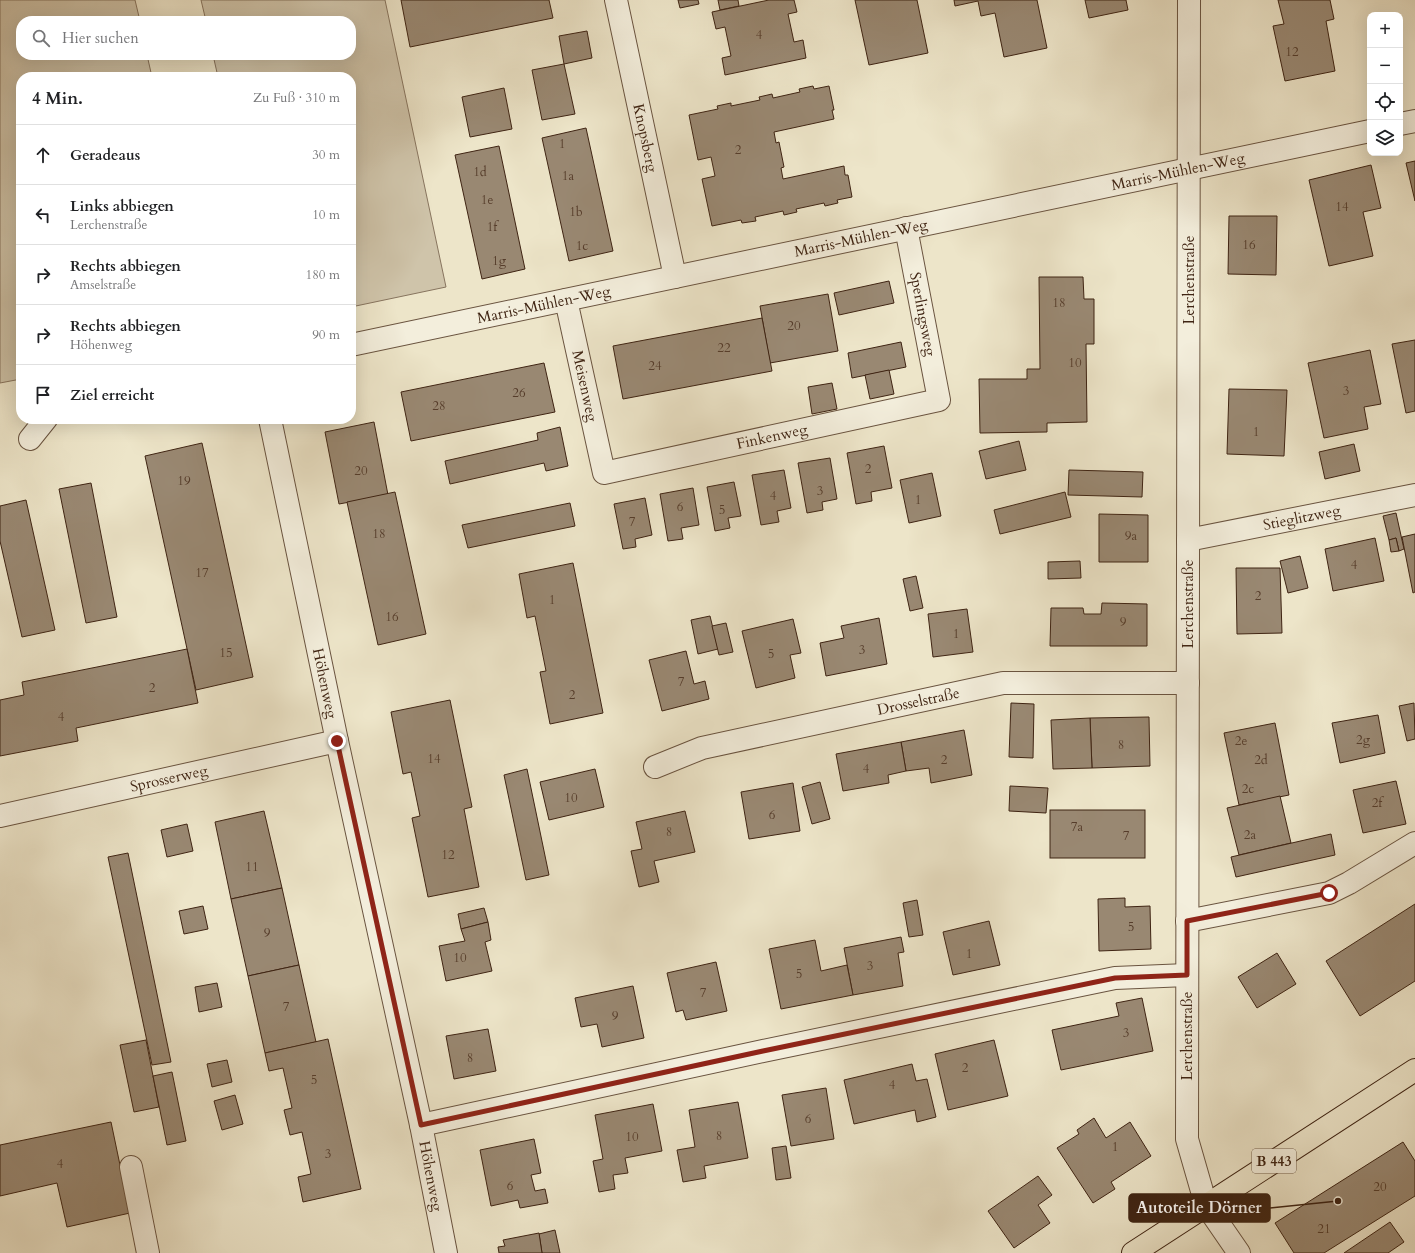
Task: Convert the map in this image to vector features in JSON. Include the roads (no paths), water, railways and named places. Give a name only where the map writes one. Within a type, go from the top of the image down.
[{"type":"main road","name":"B 443","points":[[1133,1253],[1415,1070]]},
{"type":"street","name":"Knopsberg","points":[[616,0],[675,277]]},
{"type":"street","name":"Lerchenstraße","points":[[1189,0],[1187,1139],[1206,1205],[1239,1253]]},
{"type":"street","points":[[1403,123],[1415,121]]},
{"type":"street","name":"Marris-Mühlen-Weg","points":[[356,344],[1367,131]]},
{"type":"street","name":"Sperlingsweg","points":[[906,228],[939,400]]},
{"type":"street","name":"Meisenweg","points":[[566,300],[604,473]]},
{"type":"street","name":"Finkenweg","points":[[604,473],[939,400]]},
{"type":"street","points":[[30,439],[42,424]]},
{"type":"street","name":"Höhenweg","points":[[271,424],[337,741],[421,1125],[446,1253]]},
{"type":"street","name":"Stieglitzweg","points":[[1188,540],[1415,495]]},
{"type":"street","name":"Drosselstraße","points":[[655,767],[702,748],[1003,684],[1188,683]]},
{"type":"street","name":"Sprosserweg","points":[[0,816],[337,741]]},
{"type":"street","points":[[1187,921],[1329,893],[1349,883],[1415,843]]},
{"type":"street","points":[[421,1125],[763,1051],[1115,978],[1187,975]]},
{"type":"street","points":[[131,1167],[148,1253]]},
{"type":"place","name":"Autoteile Dörner","points":[[1338,1201]]}]
